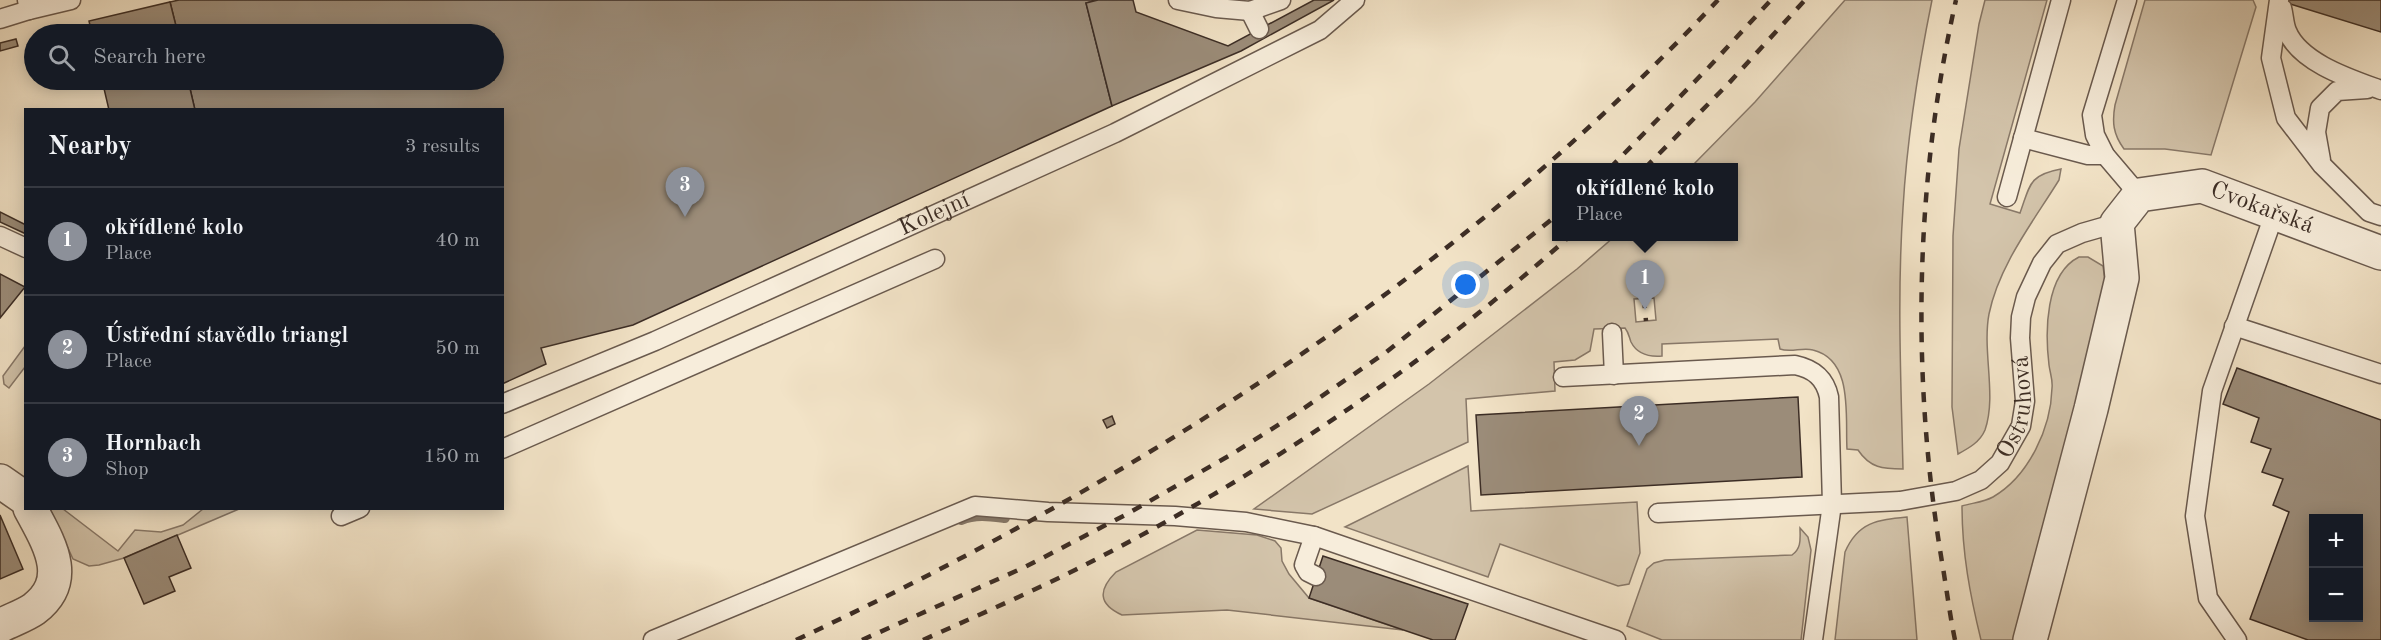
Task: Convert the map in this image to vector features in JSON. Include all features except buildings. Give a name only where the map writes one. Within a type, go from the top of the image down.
[{"type":"street","name":"Cvokařská","points":[[2139,195],[2202,186],[2381,253]]},
{"type":"street","points":[[2030,640],[2091,409],[2122,278],[2117,223],[2139,195]]},
{"type":"street","points":[[0,481],[24,498]]},
{"type":"street","points":[[0,626],[33,609],[54,584],[53,552],[31,510]]},
{"type":"lane","points":[[0,19],[28,5],[71,0]]},
{"type":"lane","points":[[1178,0],[1216,8],[1250,11],[1281,0]]},
{"type":"lane","name":"Kolejní","points":[[504,403],[655,341],[1115,133],[1265,41],[1320,30],[1355,0]]},
{"type":"lane","points":[[2007,197],[2061,0]]},
{"type":"lane","points":[[2127,0],[2092,115],[2096,135],[2105,155],[2139,195]]},
{"type":"lane","points":[[2280,0],[2287,32],[2304,53],[2341,75],[2381,91]]},
{"type":"lane","points":[[2280,0],[2271,58],[2286,118],[2322,165],[2368,212],[2381,216]]},
{"type":"lane","points":[[1250,11],[1265,41]]},
{"type":"lane","points":[[2322,165],[2316,132],[2320,108],[2337,91],[2362,88],[2381,91]]},
{"type":"lane","points":[[2023,138],[2088,155],[2105,155]]},
{"type":"lane","points":[[2237,640],[2208,598],[2195,516],[2212,391],[2274,212]]},
{"type":"lane","name":"Ostruhová","points":[[1658,513],[1900,501],[1956,492],[1981,480],[2000,463],[2021,426],[2025,401],[2020,338],[2021,317],[2026,297],[2042,263],[2057,244],[2082,233],[2117,223]]},
{"type":"lane","points":[[0,236],[24,247]]},
{"type":"lane","points":[[504,448],[935,259]]},
{"type":"lane","points":[[2234,326],[2381,374]]},
{"type":"lane","points":[[1612,333],[1614,375]]},
{"type":"lane","points":[[1563,377],[1795,365],[1818,374],[1827,385],[1829,397],[1832,504],[1813,640]]},
{"type":"lane","points":[[652,640],[975,506],[1048,512],[1175,516],[1246,522],[1314,536],[1616,640]]},
{"type":"lane","points":[[341,516],[355,510]]},
{"type":"lane","points":[[1314,536],[1304,565],[1308,572],[1316,576]]},
{"type":"shaded area","points":[[1845,0],[1932,0],[1914,104],[1903,208],[1900,306],[1903,469],[1889,469],[1872,464],[1858,450],[1847,449],[1845,391],[1841,377],[1835,365],[1826,356],[1813,350],[1780,349],[1778,339],[1662,344],[1662,356],[1653,356],[1644,354],[1634,346],[1625,328],[1594,329],[1590,351],[1575,360],[1554,362],[1555,391],[1466,399],[1468,442],[1312,514],[1254,509],[1429,384],[1577,269],[1609,241],[1738,241],[1738,163],[1695,163],[1755,102]],"holes":[[[1654,298],[1656,320],[1636,322],[1634,299]]]},
{"type":"shaded area","points":[[1985,0],[2047,0],[1990,204],[2020,213],[2036,178],[2061,169],[2059,180],[2018,244],[2000,278],[1987,328],[1990,403],[1985,430],[1977,441],[1958,454],[1952,407],[1953,236],[1959,149]]},
{"type":"shaded area","points":[[2145,0],[2253,0],[2256,7],[2211,155],[2165,149],[2124,149],[2118,138],[2114,122],[2115,105]]},
{"type":"shaded area","points":[[2079,257],[2088,257],[2103,266],[2105,281],[2018,640],[1981,640],[1967,574],[1962,506],[1989,499],[2006,488],[2017,477],[2036,450],[2051,403],[2052,382],[2047,337],[2050,305],[2059,276]]},
{"type":"shaded area","points":[[24,347],[24,368],[9,388],[4,384],[3,376]]},
{"type":"shaded area","points":[[1468,466],[1471,511],[1637,502],[1640,553],[1629,584],[1618,586],[1500,544],[1488,577],[1345,527]]},
{"type":"shaded area","points":[[50,510],[64,510],[118,551],[135,530],[161,532],[183,525],[202,510],[237,510],[124,558],[89,566],[73,559]]},
{"type":"shaded area","points":[[1907,517],[1917,640],[1835,640],[1845,552],[1850,542],[1856,534],[1870,524]]},
{"type":"shaded area","points":[[1800,528],[1808,537],[1811,550],[1801,640],[1662,640],[1627,626],[1647,569],[1654,563],[1665,560],[1792,555],[1799,546]]},
{"type":"shaded area","points":[[1197,530],[1257,535],[1275,541],[1281,548],[1282,561],[1289,574],[1309,598],[1403,630],[1227,610],[1122,615],[1108,606],[1103,596],[1104,591],[1116,572]]},
{"type":"waterway","points":[[961,520],[977,516],[1005,518]]},
{"type":"railway","points":[[796,640],[923,578],[1048,511],[1169,440],[1288,364],[1402,282],[1513,194],[1618,100],[1718,0]]},
{"type":"railway","points":[[1615,163],[1771,0]]},
{"type":"railway","points":[[1650,163],[1729,83],[1805,0]]},
{"type":"railway","points":[[1955,640],[1933,498],[1926,427],[1922,355],[1922,284],[1925,212],[1932,141],[1942,70],[1956,0]]},
{"type":"railway","points":[[862,640],[1025,567],[1127,514],[1232,454],[1385,353],[1552,219]]},
{"type":"railway","points":[[923,640],[1075,570],[1206,499],[1271,460],[1395,376],[1455,332],[1564,241]]},
{"type":"railway","points":[[1644,298],[1646,321]]},
{"type":"place","name":"Hornbach","points":[[685,217]]},
{"type":"place","name":"okřídlené kolo","points":[[1645,310]]},
{"type":"place","name":"Ústřední stavědlo triangl","points":[[1639,446]]}]
